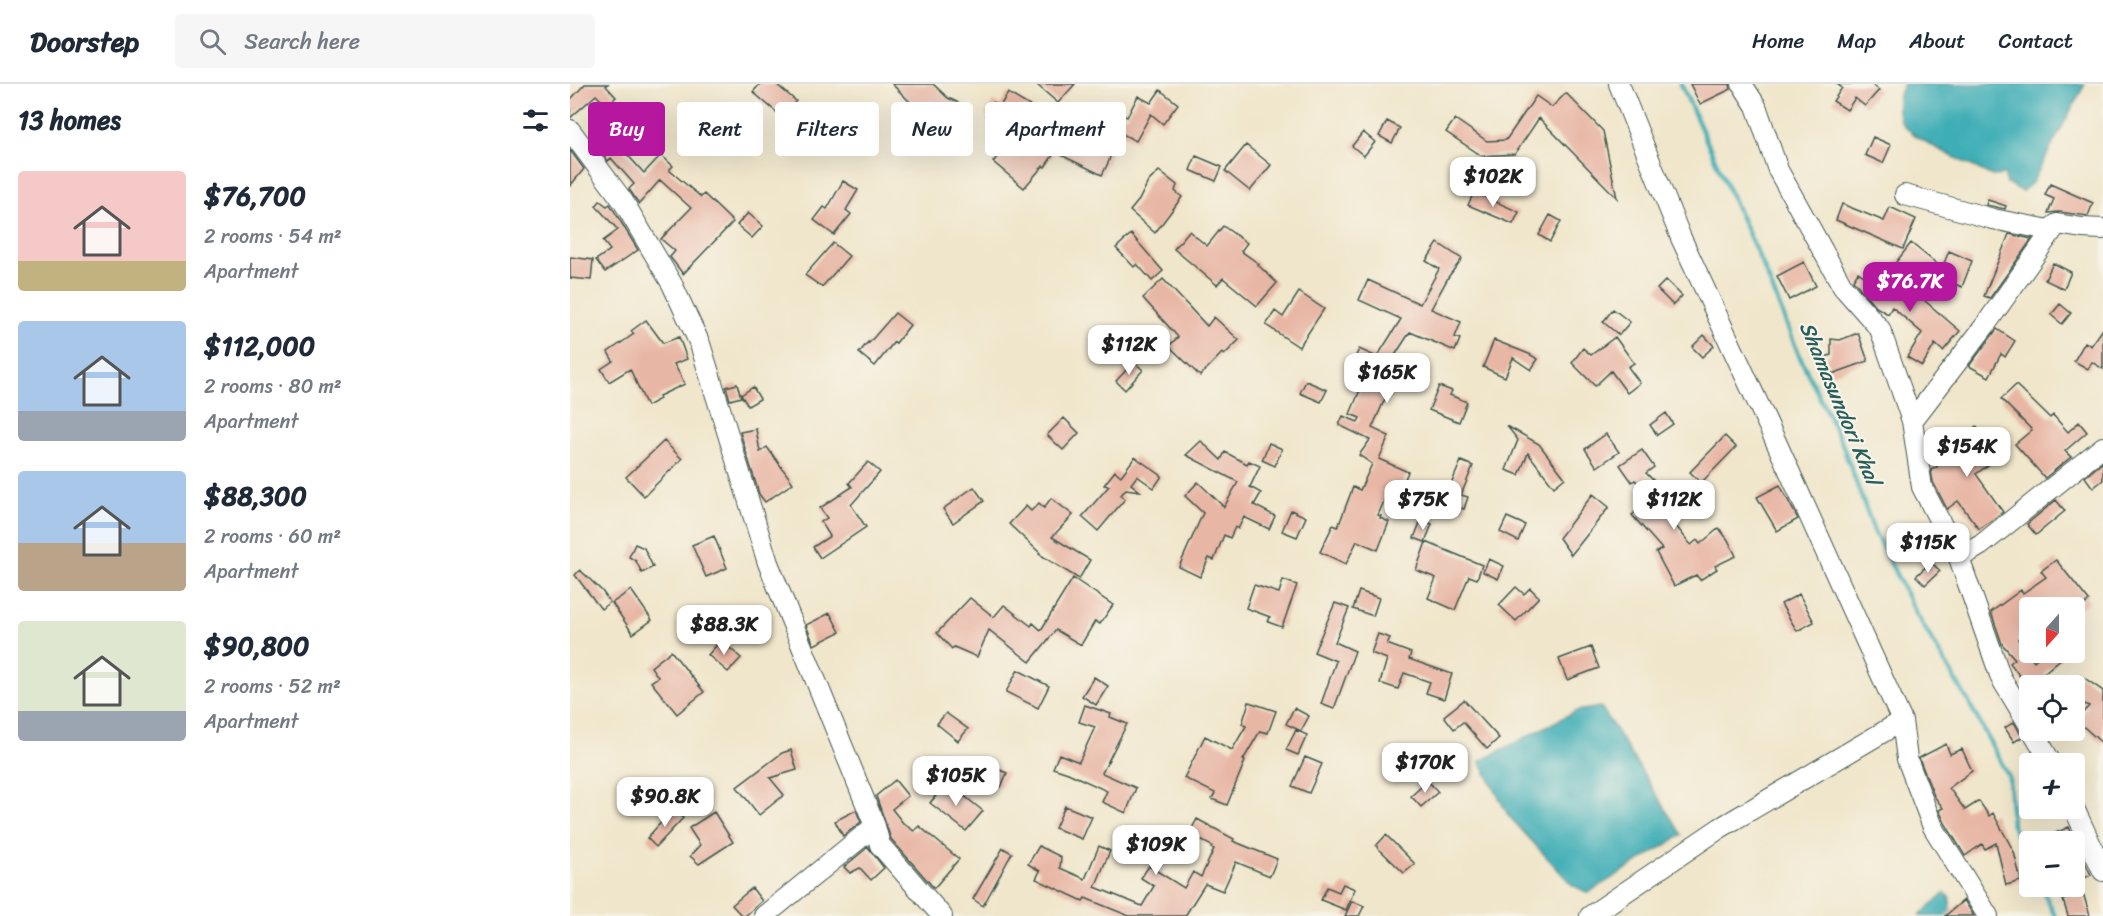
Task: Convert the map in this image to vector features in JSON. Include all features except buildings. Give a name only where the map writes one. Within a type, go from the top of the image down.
[{"type":"street","points":[[1619,84],[1681,238],[1902,721],[1907,759],[1933,827],[1988,916]]},
{"type":"street","points":[[1742,84],[1756,106],[1778,170],[1843,287],[1880,329],[1912,421],[1922,487],[1959,558],[2001,678],[2019,708]]},
{"type":"street","points":[[570,130],[622,201],[672,284],[700,344],[768,562],[875,826],[880,845],[942,916]]},
{"type":"street","points":[[1905,195],[1993,219],[2049,230],[2057,224],[2103,229]]},
{"type":"street","points":[[1912,421],[1984,327],[2057,224]]},
{"type":"street","points":[[1959,558],[1981,546],[2103,447]]},
{"type":"street","points":[[1590,916],[1720,828],[1902,721]]},
{"type":"street","points":[[2078,819],[2103,871]]},
{"type":"street","points":[[764,916],[875,826]]},
{"type":"water","points":[[1904,84],[2085,84],[2032,183],[2022,191],[2006,183],[2005,175],[1992,176],[1931,145],[1909,131],[1900,120],[1898,110],[1900,93]]},
{"type":"water","points":[[1601,707],[1682,835],[1588,893],[1572,885],[1508,815],[1480,761],[1576,711]]},
{"type":"water","points":[[1945,893],[1949,896],[1952,916],[1919,916]]},
{"type":"waterway","name":"Shamasundori Khal","points":[[1681,84],[1764,268],[1799,355],[1841,441],[1874,531],[1918,617],[1968,701],[2009,777],[2012,825],[2019,839]]},
{"type":"waterway","name":"Shamasundori Khal","points":[[2046,897],[2055,916]]}]
